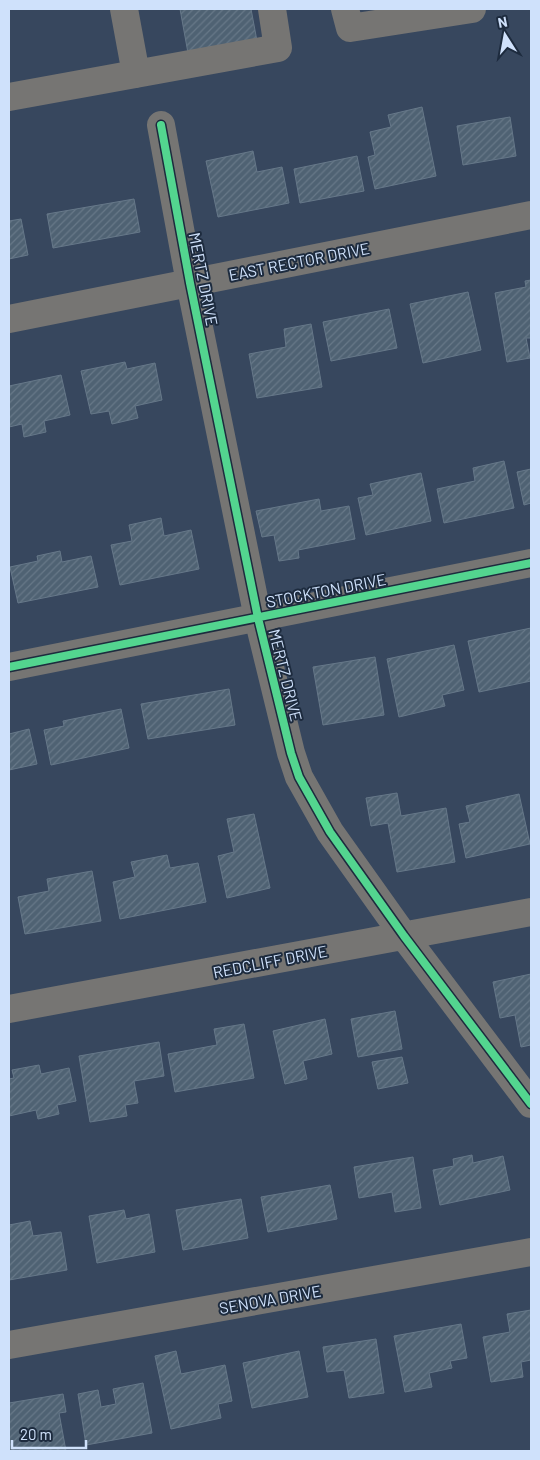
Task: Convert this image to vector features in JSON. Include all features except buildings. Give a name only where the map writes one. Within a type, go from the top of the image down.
[{"type":"street","points":[[124,9],[136,74]]},
{"type":"street","points":[[9,97],[278,48],[272,9]]},
{"type":"street","points":[[345,9],[350,28],[472,9]]},
{"type":"street","name":"MERTZ DRIVE","points":[[161,125],[190,283],[258,618],[298,777],[330,832],[404,936],[531,1104]]},
{"type":"street","name":"EAST RECTOR DRIVE","points":[[9,319],[531,215]]},
{"type":"street","name":"STOCKTON DRIVE","points":[[9,667],[531,564]]},
{"type":"street","name":"REDCLIFF DRIVE","points":[[9,1009],[531,912]]},
{"type":"street","name":"SENOVA DRIVE","points":[[9,1345],[531,1252]]},
{"type":"cycle path","points":[[161,125],[190,283],[258,618],[291,753],[299,777],[330,832],[404,936],[531,1104]]},
{"type":"cycle path","points":[[9,667],[531,563]]}]
